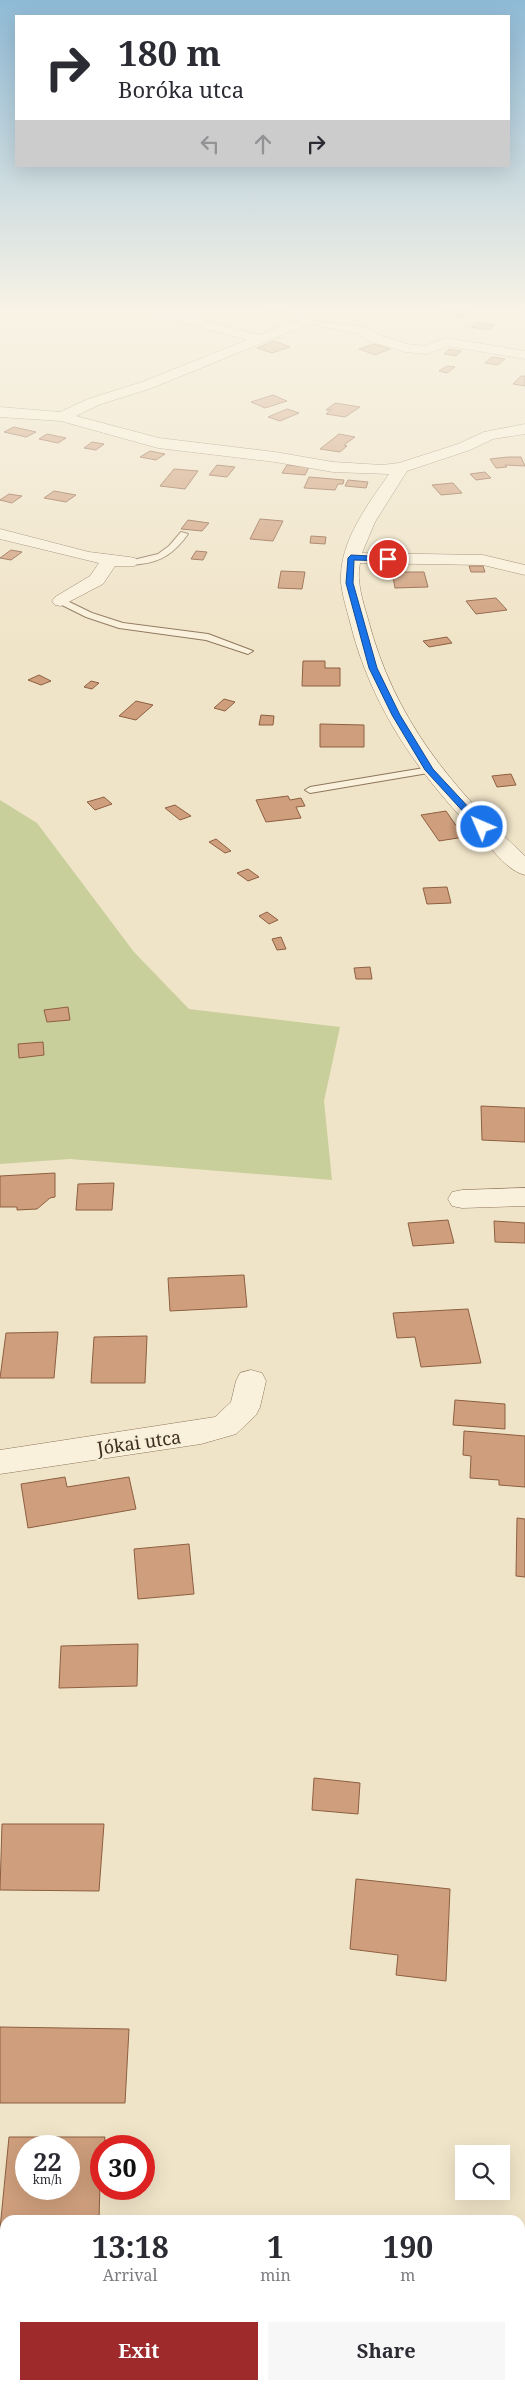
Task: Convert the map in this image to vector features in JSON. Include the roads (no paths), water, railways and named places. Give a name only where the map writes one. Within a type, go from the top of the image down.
[{"type":"street","points":[[83,423],[158,442],[274,457],[333,468],[382,470],[401,468],[464,446],[489,435],[523,428]]},
{"type":"street","points":[[401,468],[365,524],[351,558],[350,583],[373,668],[396,715],[430,770],[469,814],[525,868]]},
{"type":"street","points":[[0,534],[108,561],[129,562]]},
{"type":"street","points":[[351,558],[483,560],[525,570]]},
{"type":"street","points":[[61,601],[97,580],[107,570],[108,561]]},
{"type":"street","points":[[462,1199],[525,1197]]},
{"type":"street","name":"Jókai utca","points":[[0,1462],[202,1432],[225,1426],[245,1406],[250,1381]]},
{"type":"lane","points":[[129,562],[152,560],[163,556],[170,552],[184,534]]},
{"type":"lane","points":[[61,601],[89,615],[122,626],[208,637],[248,651]]},
{"type":"lane","points":[[310,790],[430,770]]}]
